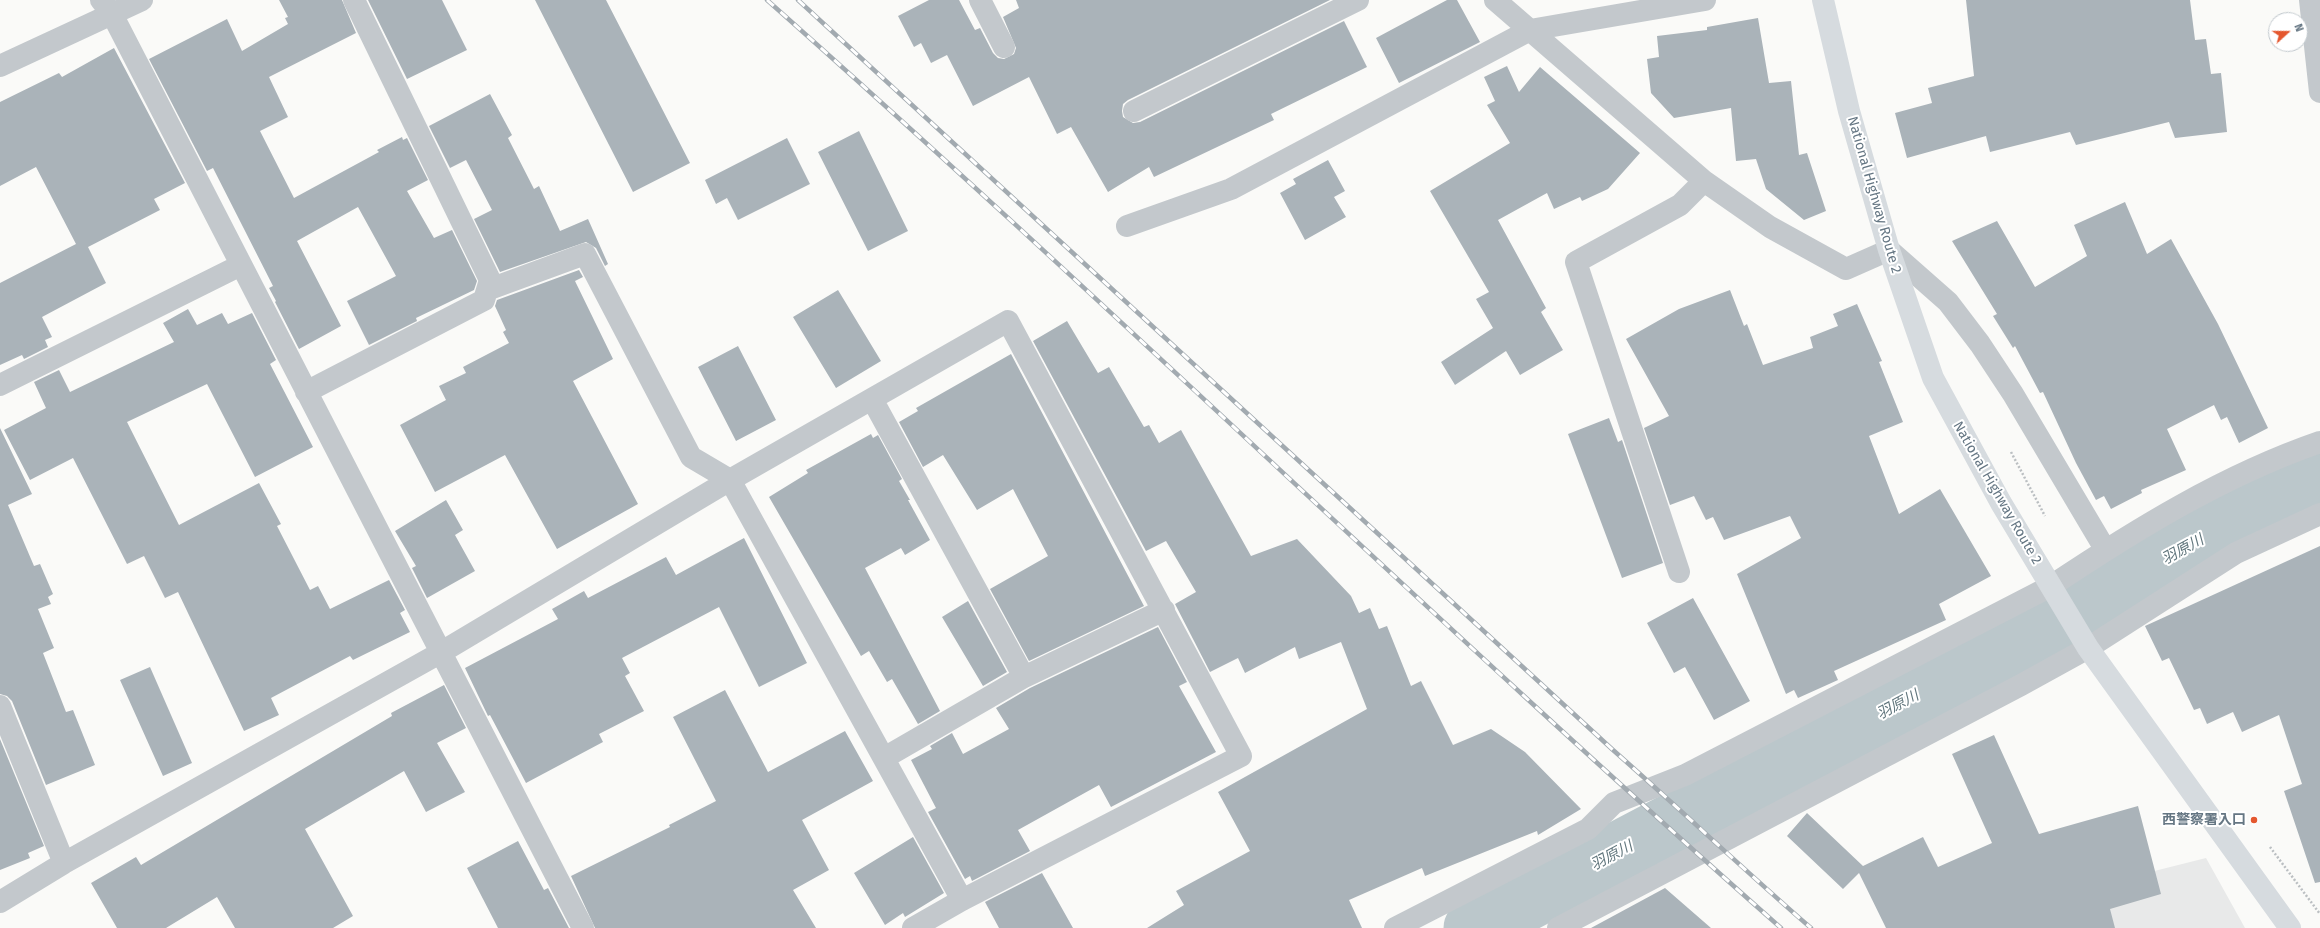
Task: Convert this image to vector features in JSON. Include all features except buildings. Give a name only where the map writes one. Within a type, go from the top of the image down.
[{"type":"highway","name":"National Highway Route 2","points":[[1823,0],[1849,111],[1889,250],[1933,378],[2001,503],[2085,643],[2290,928]]},
{"type":"street","points":[[0,66],[107,7],[142,0]]},
{"type":"street","points":[[306,392],[484,300],[490,280],[354,0]]},
{"type":"street","points":[[980,0],[1004,47]]},
{"type":"street","points":[[1134,110],[1358,0]]},
{"type":"street","points":[[1495,0],[1704,181],[1770,227],[1846,269],[1889,250],[1948,302],[1980,344],[2013,394],[2105,549]]},
{"type":"street","points":[[1127,226],[1230,189],[1530,30],[1704,0]]},
{"type":"street","points":[[2310,0],[2318,60],[2320,92]]},
{"type":"street","points":[[107,7],[583,928]]},
{"type":"street","points":[[1679,572],[1576,262],[1680,205],[1704,181]]},
{"type":"street","points":[[487,290],[586,254],[691,457],[730,480],[962,900]]},
{"type":"street","points":[[0,385],[241,265]]},
{"type":"street","points":[[0,902],[64,863],[440,653],[730,480],[1008,321],[1241,756],[962,900],[913,928]]},
{"type":"street","points":[[872,399],[1024,677]]},
{"type":"street","points":[[1395,928],[1588,829],[1614,804],[1685,775],[2054,591],[2105,549],[2214,488],[2283,455],[2320,442]]},
{"type":"street","points":[[1558,928],[2085,643],[2236,553],[2320,514]]},
{"type":"street","points":[[884,758],[1024,677],[1164,610]]},
{"type":"street","points":[[0,706],[64,863]]},
{"type":"shaded area","points":[[2206,858],[2245,928],[1928,928]]},
{"type":"waterway","name":"羽原川","points":[[1474,928],[2009,647],[2306,481],[2320,478]]},
{"type":"railway","points":[[767,0],[1022,231],[1526,698],[1781,928]]},
{"type":"railway","points":[[798,0],[1613,750],[1811,928]]},
{"type":"place","name":"西警察署入口","points":[[2254,820]]}]
